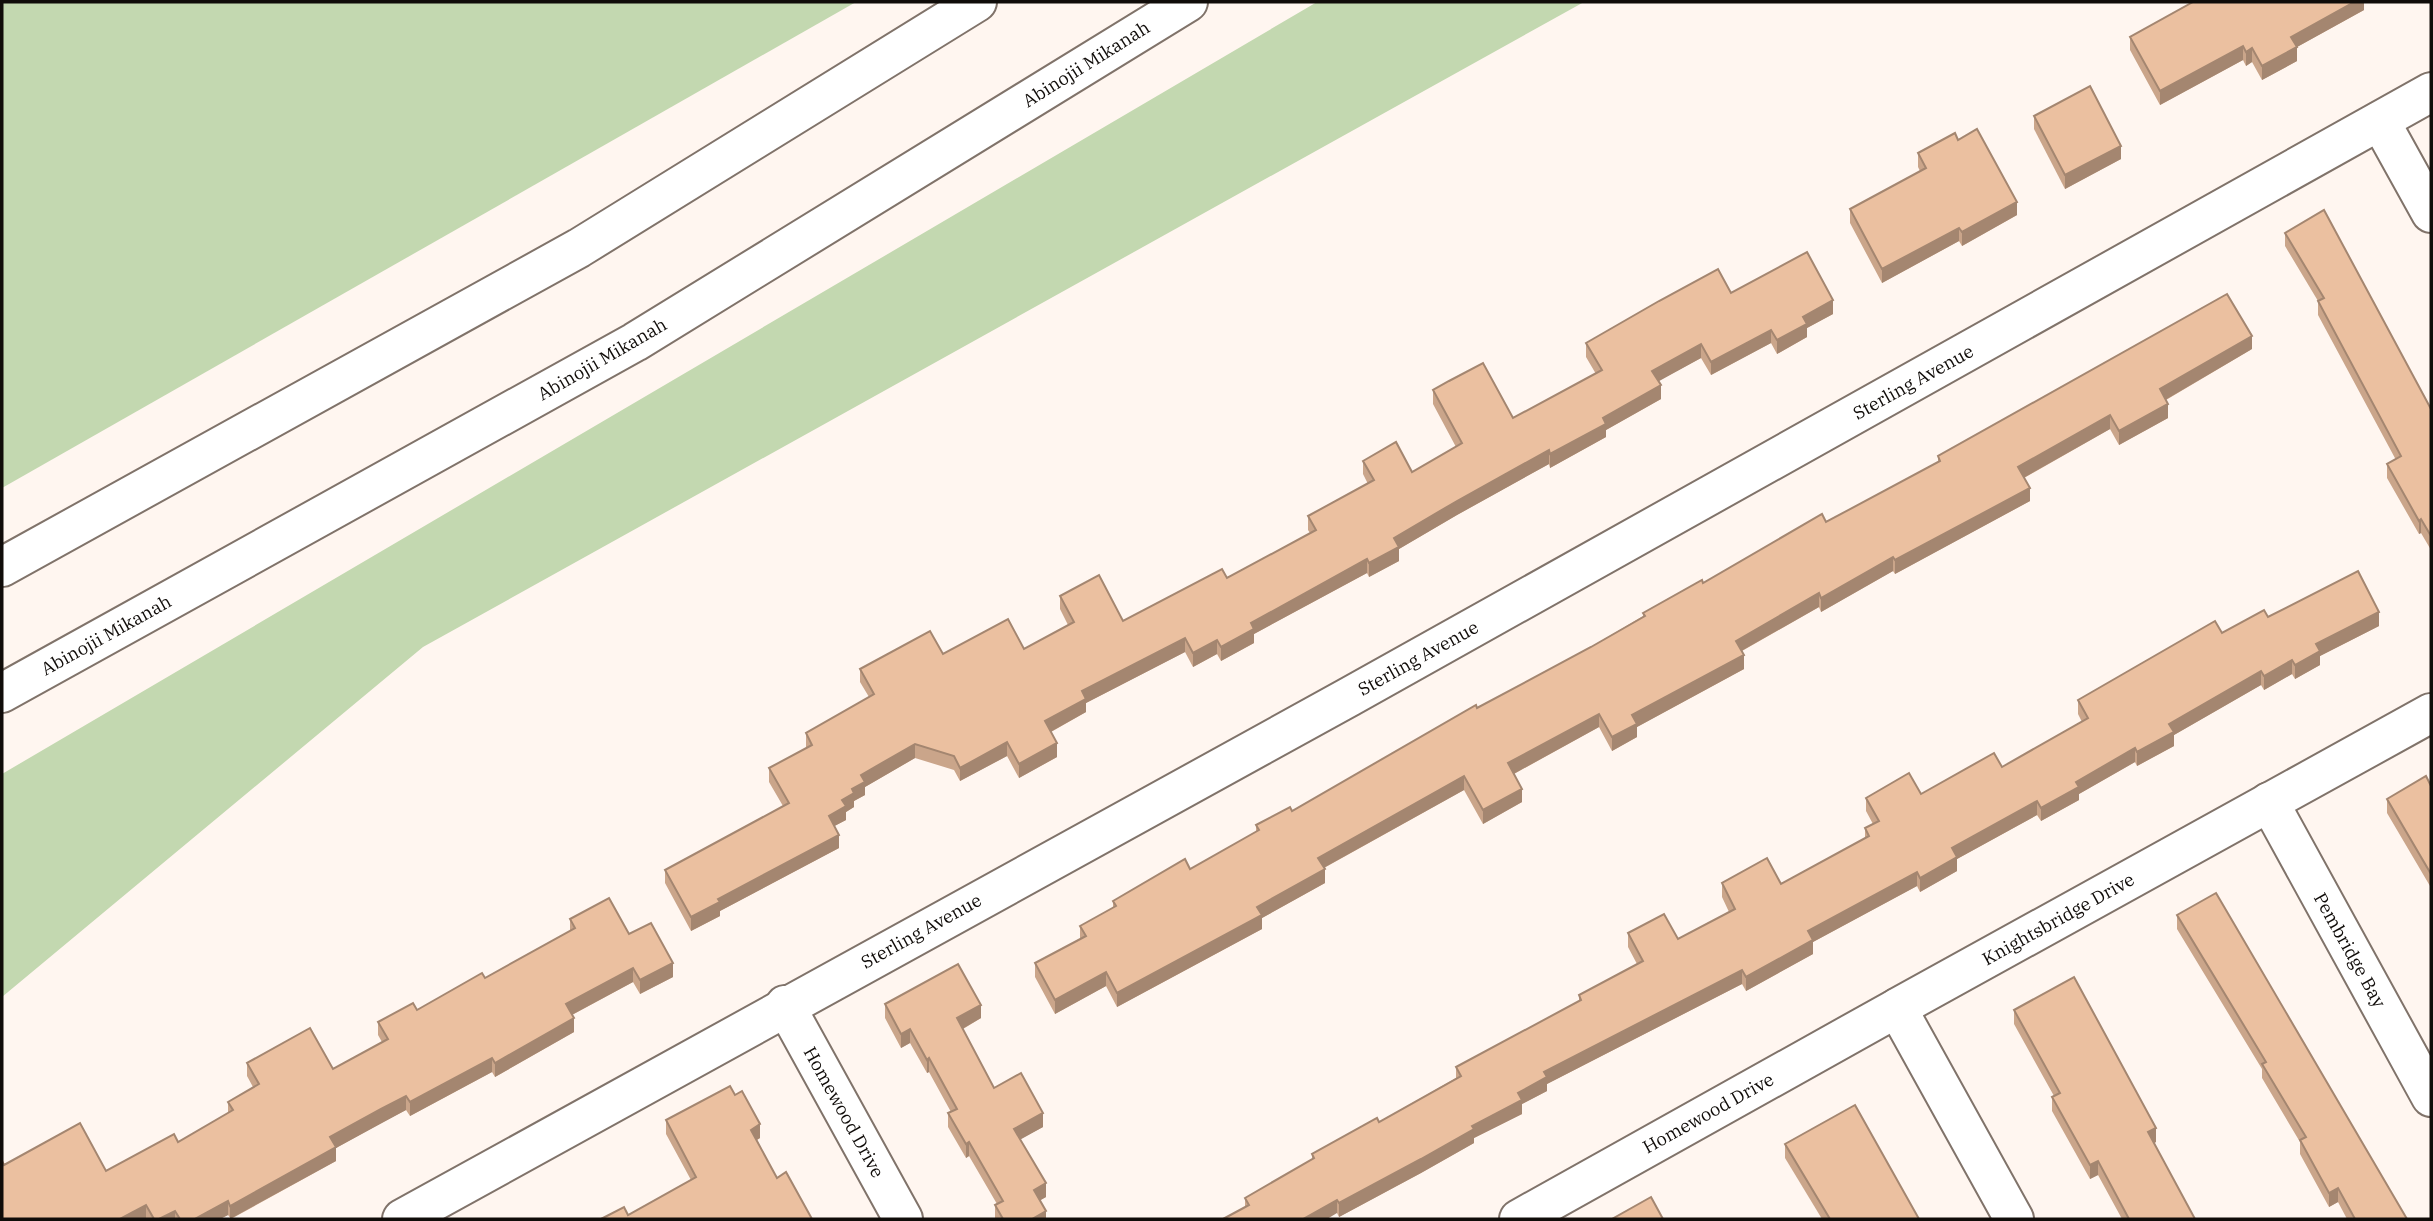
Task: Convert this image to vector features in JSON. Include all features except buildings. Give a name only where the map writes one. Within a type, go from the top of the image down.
[{"type":"street","points":[[2,567],[579,248],[977,2]]},
{"type":"street","name":"Abinojii Mikanah","points":[[2,693],[635,342],[1188,2]]},
{"type":"street","name":"Sterling Avenue","points":[[402,1219],[785,1005],[1362,690],[2431,93]]},
{"type":"street","points":[[2381,121],[2431,214]]},
{"type":"street","name":"Knightsbridge Drive","points":[[1897,1008],[2431,713]]},
{"type":"street","name":"Pembridge Bay","points":[[2269,803],[2431,1097]]},
{"type":"street","name":"Homewood Drive","points":[[785,1005],[903,1219]]},
{"type":"street","points":[[1897,1008],[2014,1219]]},
{"type":"street","name":"Homewood Drive","points":[[1519,1219],[1897,1008]]},
{"type":"green space","points":[[2,2],[856,2],[2,488]]},
{"type":"green space","points":[[1317,2],[1584,2],[423,647],[2,997],[2,774]]}]
